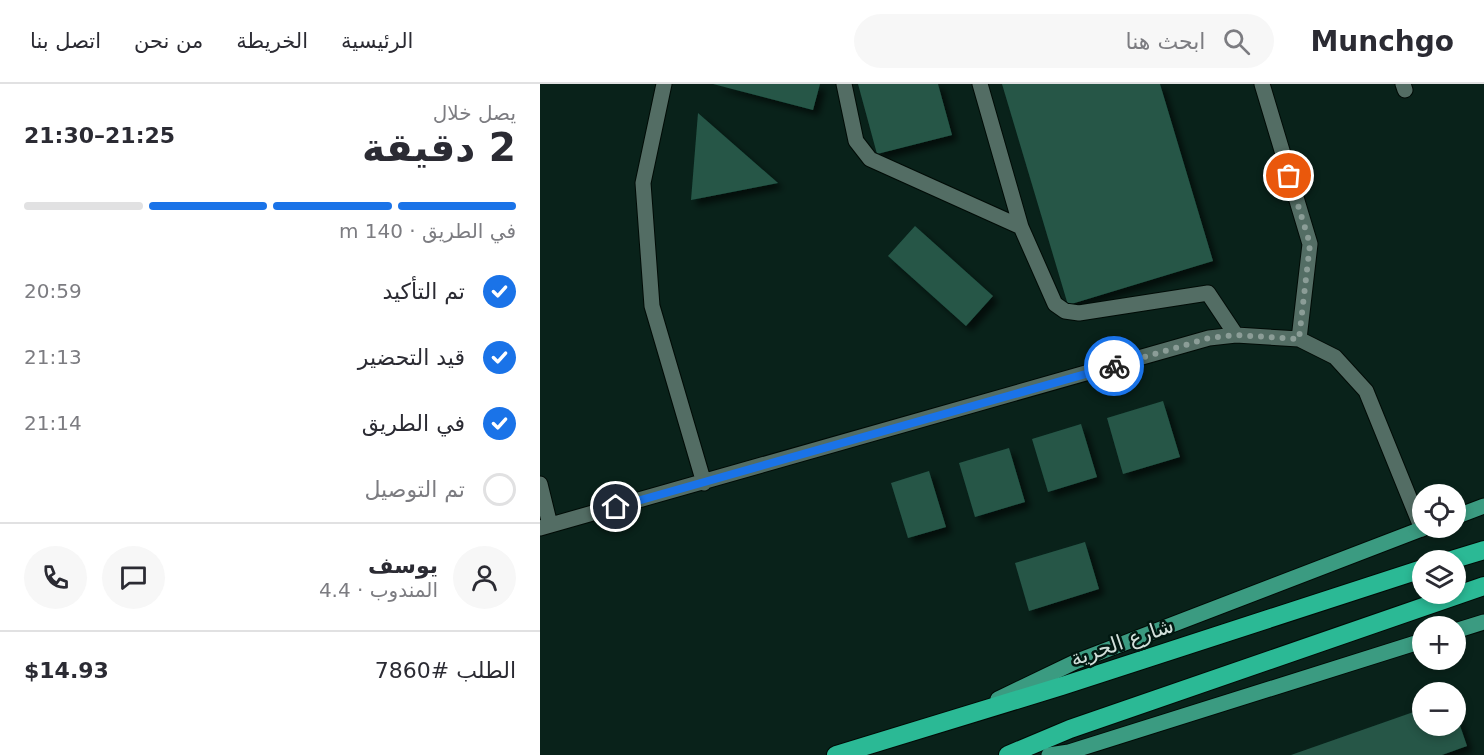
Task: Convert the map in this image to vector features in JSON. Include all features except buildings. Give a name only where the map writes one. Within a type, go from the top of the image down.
[{"type":"highway","points":[[1466,556],[1484,550]]},
{"type":"highway","name":"شارع الحرية","points":[[836,755],[1062,686],[1412,572]]},
{"type":"highway","points":[[1008,755],[1070,729],[1484,586]]},
{"type":"main road","points":[[1466,513],[1484,506]]},
{"type":"main road","points":[[963,716],[1075,662],[1412,532]]},
{"type":"main road","points":[[1466,628],[1484,622]]},
{"type":"main road","points":[[1049,755],[1069,752],[1412,644]]},
{"type":"street","points":[[664,84],[643,183],[652,306],[704,483]]},
{"type":"street","points":[[844,84],[856,141],[870,159],[1021,227]]},
{"type":"street","points":[[980,84],[1021,227],[1055,304],[1065,311],[1079,313],[1208,293],[1236,335]]},
{"type":"street","points":[[1262,84],[1310,244],[1299,339]]},
{"type":"street","points":[[540,484],[545,526],[704,483],[1209,338],[1236,335],[1299,339],[1335,357],[1366,391],[1412,502]]},
{"type":"way so far","points":[[1114,366],[1209,338],[1236,335],[1299,339],[1310,244],[1289,176]]},
{"type":"route","points":[[616,507],[1114,366]]}]
